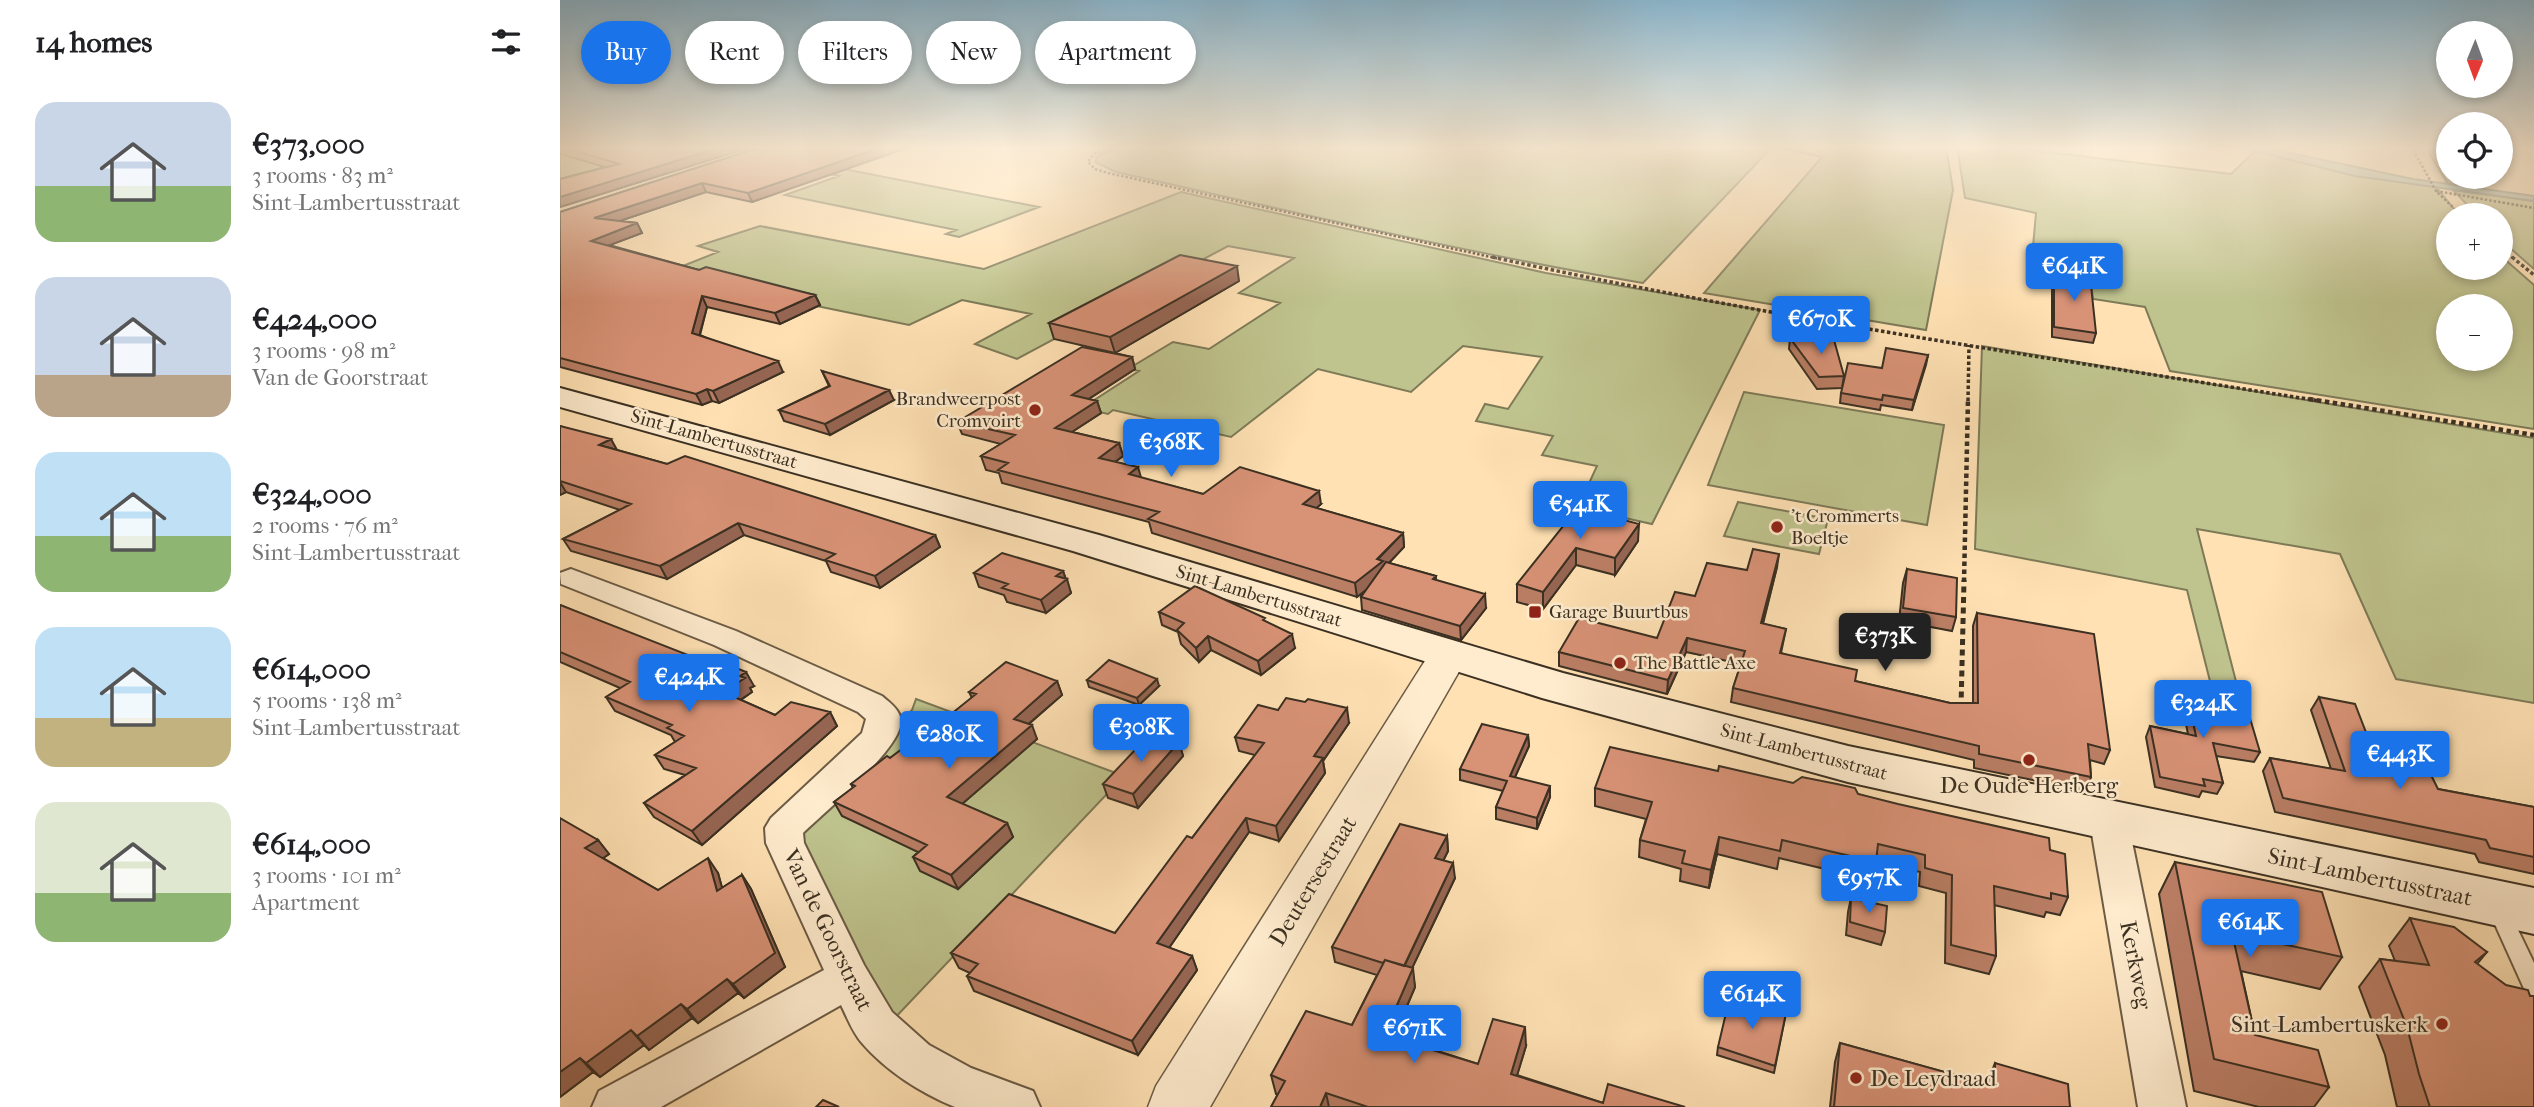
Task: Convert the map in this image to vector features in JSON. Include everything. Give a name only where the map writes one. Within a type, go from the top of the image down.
[{"type":"main road","name":"Sint-Lambertusstraat","points":[[565,402],[1086,543],[1571,690],[1848,764],[2515,907]]},
{"type":"street","name":"Van de Goorstraat","points":[[571,578],[725,638],[870,704],[883,715],[883,727],[874,742],[784,828],[785,843],[849,978],[876,1027],[913,1060],[958,1086],[1016,1107]]},
{"type":"street","name":"Deutersestraat","points":[[1177,1107],[1449,654]]},
{"type":"street","name":"Kerkweg","points":[[2109,822],[2162,1107]]},
{"type":"street","points":[[616,1107],[849,978]]},
{"type":"lane","points":[[2515,907],[2534,986]]},
{"type":"path","points":[[1221,198],[1575,275],[1969,345],[2534,435]]},
{"type":"path","points":[[2474,198],[2534,208]]},
{"type":"path","points":[[2513,258],[2534,275]]},
{"type":"path","points":[[1961,720],[1969,345]]},
{"type":"green space","points":[[798,198],[991,198],[1039,207],[959,237],[946,234],[956,230]]},
{"type":"green space","points":[[1167,198],[1207,198],[1546,273],[1760,310],[1652,524],[1544,500],[1573,497],[1585,492],[1597,466],[1542,455],[1553,436],[1476,421],[1485,404],[1508,409],[1542,357],[1463,346],[1411,392],[1318,369],[1231,437],[1113,410],[1108,414],[1082,408],[1139,371],[1128,369],[1173,342],[1209,349],[1280,303],[1239,293],[1294,258],[1228,246],[1017,359],[975,344],[1031,314],[962,300],[909,325],[802,303],[670,271],[718,252],[698,246],[760,226],[984,269]]},
{"type":"green space","points":[[1230,198],[1724,198],[1643,283],[1379,231]]},
{"type":"green space","points":[[1787,198],[1952,198],[1926,330],[1704,293]]},
{"type":"green space","points":[[1965,198],[2445,198],[2449,203],[2436,203],[2436,280],[2513,280],[2513,267],[2534,285],[2534,429],[2170,371],[2145,307],[2093,299],[2090,275],[2031,269],[2036,213]]},
{"type":"green space","points":[[2460,198],[2509,198],[2534,201],[2534,269],[2513,251],[2513,203],[2465,203]]},
{"type":"green space","points":[[1982,346],[2534,438],[2534,703],[2396,679],[2340,554],[2197,529],[2241,701],[2214,697],[2187,590],[1975,549]]},
{"type":"green space","points":[[1744,392],[1944,425],[1927,525],[1708,485]]},
{"type":"green space","name":"'t Crommerts Boeltje","points":[[1738,502],[1828,519],[1819,554],[1724,536]]},
{"type":"green space","points":[[916,699],[1124,776],[892,1021],[881,1007],[801,839],[800,827],[912,710]]},
{"type":"shaded area","points":[[2510,198],[2534,198],[2534,201]]},
{"type":"building","points":[[604,198],[657,198],[594,218],[637,223],[591,241],[699,270],[706,267],[815,295],[775,313],[702,296],[692,333],[778,361],[713,391],[707,389],[696,394],[560,358],[560,212]]},
{"type":"building","points":[[1180,255],[1237,266],[1110,337],[1049,323]]},
{"type":"building","points":[[2054,272],[2090,276],[2096,333],[2054,327]]},
{"type":"building","points":[[1790,338],[1834,340],[1844,376],[1819,377]]},
{"type":"building","points":[[1082,347],[1132,357],[1072,395],[1097,401],[1055,428],[1119,443],[1099,458],[1138,467],[1129,474],[1203,494],[1240,467],[1319,491],[1303,504],[1403,533],[1377,559],[1383,561],[1355,583],[1148,519],[1159,512],[998,470],[1008,463],[981,456],[1015,435],[957,422]]},
{"type":"building","points":[[1886,348],[1928,355],[1914,400],[1883,395],[1882,400],[1841,393],[1848,363],[1882,368]]},
{"type":"building","points":[[822,371],[889,390],[825,424],[779,410],[830,386]]},
{"type":"building","points":[[560,426],[611,439],[599,445],[667,464],[685,456],[935,535],[875,576],[825,560],[835,554],[738,523],[660,566],[563,539],[631,504],[560,481]]},
{"type":"building","points":[[1592,490],[1609,503],[1601,514],[1639,524],[1615,558],[1576,548],[1543,592],[1517,584]]},
{"type":"building","points":[[1753,549],[1779,554],[1761,623],[1786,629],[1780,653],[1857,670],[1855,681],[1950,703],[1978,703],[1977,613],[2094,634],[2110,750],[2088,744],[2091,777],[1979,754],[1979,746],[1733,688],[1745,651],[1687,638],[1668,680],[1559,652],[1579,618],[1657,638],[1675,592],[1695,596],[1707,563],[1747,570]]},
{"type":"building","points":[[1002,553],[1063,571],[1056,576],[1067,579],[1041,600],[1002,588],[1008,584],[974,573]]},
{"type":"building","points":[[1386,562],[1485,594],[1460,626],[1361,597]]},
{"type":"building","points":[[1907,569],[1957,578],[1956,617],[1903,608]]},
{"type":"building","points":[[1195,586],[1265,618],[1263,620],[1292,634],[1258,661],[1208,636],[1196,648],[1177,630],[1184,623],[1159,612]]},
{"type":"building","points":[[560,605],[708,663],[714,659],[746,672],[740,676],[745,678],[723,692],[775,715],[791,702],[830,712],[692,831],[644,803],[696,768],[655,755],[684,736],[667,728],[672,725],[606,697],[630,682],[560,652]]},
{"type":"building","points":[[1109,660],[1157,679],[1137,698],[1087,680]]},
{"type":"building","points":[[1006,662],[1057,681],[1014,719],[1032,725],[947,797],[1007,823],[951,875],[913,857],[927,845],[834,802],[855,786],[851,784],[887,756],[890,758],[925,731],[929,732],[976,694],[969,692]]},
{"type":"building","points":[[2186,690],[2219,696],[2221,703],[2247,708],[2260,752],[2213,743],[2223,783],[2203,779],[2205,786],[2160,777],[2150,726],[2196,736]]},
{"type":"building","points":[[2319,697],[2355,704],[2379,766],[2431,775],[2438,789],[2534,807],[2534,857],[2490,848],[2486,840],[2283,798],[2270,758],[2345,771]]},
{"type":"building","points":[[1286,698],[1305,702],[1308,699],[1347,708],[1314,756],[1323,758],[1276,826],[1246,818],[1157,943],[1192,956],[1132,1041],[967,976],[978,964],[951,953],[1009,894],[1115,933],[1187,836],[1192,838],[1264,743],[1235,737],[1258,705],[1278,710]]},
{"type":"building","points":[[1482,724],[1528,735],[1510,776],[1550,786],[1537,818],[1496,807],[1507,781],[1460,769]]},
{"type":"building","points":[[1149,735],[1179,742],[1133,794],[1103,784]]},
{"type":"building","points":[[1610,747],[1718,771],[1719,766],[1793,783],[1802,777],[1837,784],[1855,788],[1858,794],[2049,838],[2050,850],[2065,854],[2068,897],[2051,893],[2051,899],[1994,886],[1996,956],[1951,945],[1952,875],[1925,868],[1925,855],[1878,844],[1876,862],[1782,840],[1780,851],[1719,837],[1711,870],[1682,863],[1685,851],[1640,840],[1652,802],[1595,788]]},
{"type":"building","points":[[560,818],[598,840],[585,848],[658,890],[708,858],[717,891],[742,875],[775,953],[733,984],[727,979],[687,1009],[681,1004],[637,1036],[631,1030],[586,1063],[580,1058],[560,1072]]},
{"type":"building","points":[[1400,824],[1447,836],[1435,858],[1453,863],[1404,966],[1385,960],[1383,963],[1332,947]]},
{"type":"building","points":[[2175,862],[2322,892],[2342,957],[2232,933],[2255,1035],[2318,1050],[2329,1087],[2214,1059]]},
{"type":"building","points":[[1851,898],[1887,906],[1885,932],[1850,922]]},
{"type":"building","name":"Sint-Lambertuskerk","points":[[2410,918],[2454,927],[2487,952],[2475,962],[2506,985],[2528,990],[2530,996],[2534,996],[2534,1107],[2430,1107],[2407,1027],[2380,959],[2429,965]]},
{"type":"building","points":[[1385,960],[1413,968],[1384,1035],[1478,1064],[1493,1019],[1525,1027],[1511,1074],[1603,1103],[1608,1084],[1685,1107],[1368,1107],[1326,1093],[1320,1107],[1271,1107],[1285,1081],[1271,1075],[1306,1011],[1352,1025]]},
{"type":"building","points":[[1730,996],[1786,1013],[1775,1066],[1718,1047]]},
{"type":"building","name":"De Leydraad","points":[[1840,1043],[1995,1086],[1995,1063],[2068,1084],[2070,1107],[1834,1107]]},
{"type":"building","points":[[823,1100],[839,1107],[816,1107]]},
{"type":"place","name":"Brandweerpost Cromvoirt","points":[[1035,410]]},
{"type":"place","name":"'t Crommerts Boeltje","points":[[1777,527]]},
{"type":"place","name":"Garage Buurtbus","points":[[1535,612]]},
{"type":"place","name":"The Battle Axe","points":[[1620,663]]},
{"type":"place","name":"De Oude Herberg","points":[[2029,760]]},
{"type":"place","name":"Sint-Lambertuskerk","points":[[2442,1024]]},
{"type":"place","name":"De Leydraad","points":[[1856,1078]]}]
